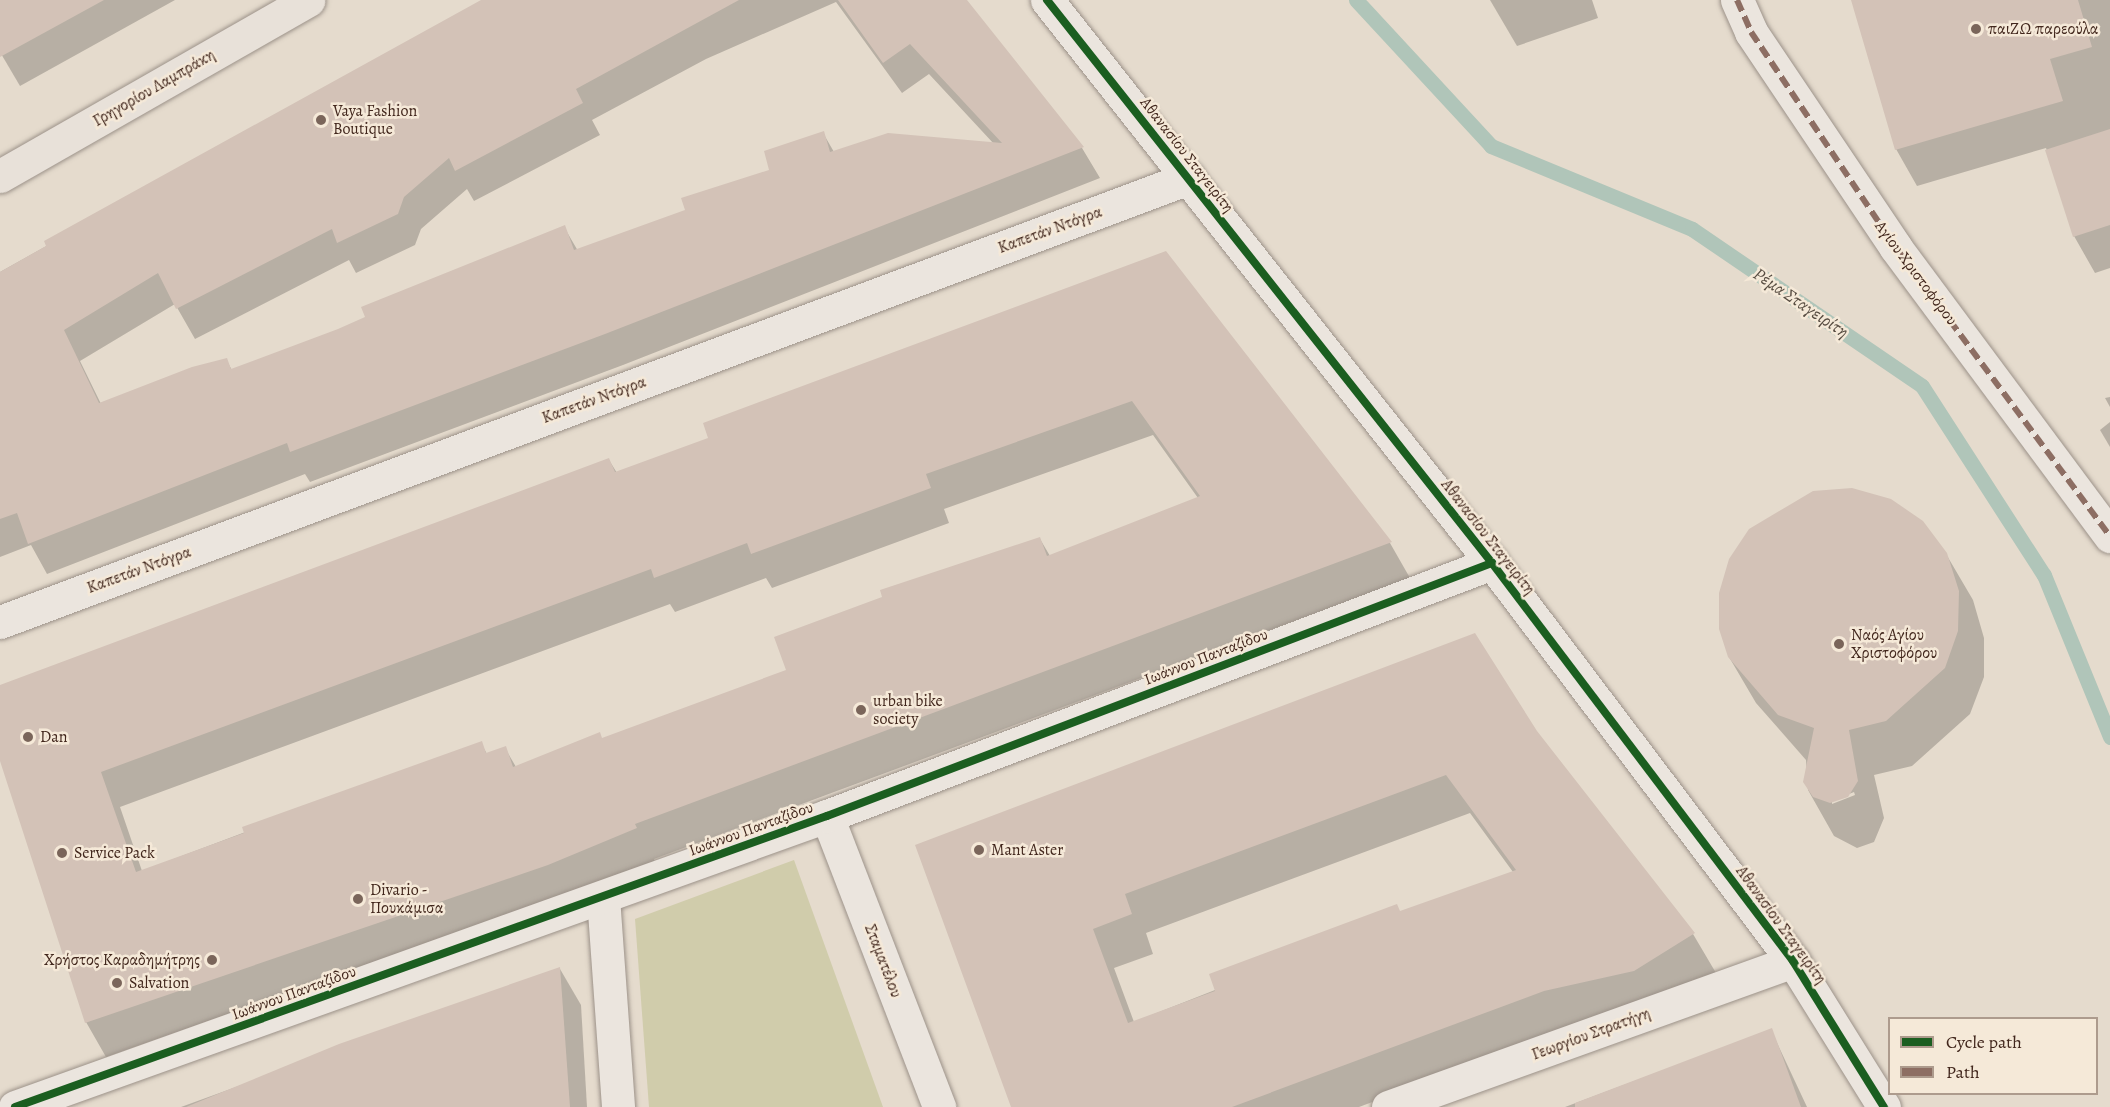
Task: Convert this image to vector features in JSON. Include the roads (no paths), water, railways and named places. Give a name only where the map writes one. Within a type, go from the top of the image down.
[{"type":"main road","name":"Γρηγορίου Λαμπράκη","points":[[0,176],[308,0]]},
{"type":"street","name":"Αθανασίου Σταγειρίτη","points":[[1047,0],[1492,563],[1793,961],[1884,1107]]},
{"type":"street","name":"Αγίου Χριστοφόρου","points":[[1737,0],[1751,32],[1870,212],[2110,536]]},
{"type":"street","name":"Καπετάν Ντόγρα","points":[[0,622],[1189,178]]},
{"type":"street","name":"Ιωάννου Πανταζίδου","points":[[15,1107],[827,816],[1492,563]]},
{"type":"street","name":"Σταματέλου","points":[[827,816],[939,1107]]},
{"type":"street","points":[[603,897],[618,1107]]},
{"type":"street","name":"Γεωργίου Στρατήγη","points":[[1388,1107],[1793,961]]},
{"type":"waterway","name":"Ρέμα Σταγειρίτη","points":[[1356,0],[1491,146],[1692,229],[1922,386],[2044,575],[2110,737]]},
{"type":"place","name":"παιΖΩ παρεούλα","points":[[1976,29]]},
{"type":"place","name":"Vaya Fashion Boutique","points":[[321,120]]},
{"type":"place","name":"Ναός Αγίου Χριστοφόρου","points":[[1839,644]]},
{"type":"place","name":"urban bike society","points":[[861,710]]},
{"type":"place","name":"Dan","points":[[28,737]]},
{"type":"place","name":"Mant Aster","points":[[979,850]]},
{"type":"place","name":"Service Pack","points":[[62,853]]},
{"type":"place","name":"Divario - Πουκάμισα","points":[[358,899]]},
{"type":"place","name":"Χρήστος Καραδημήτρης","points":[[212,960]]},
{"type":"place","name":"Salvation","points":[[117,983]]}]
